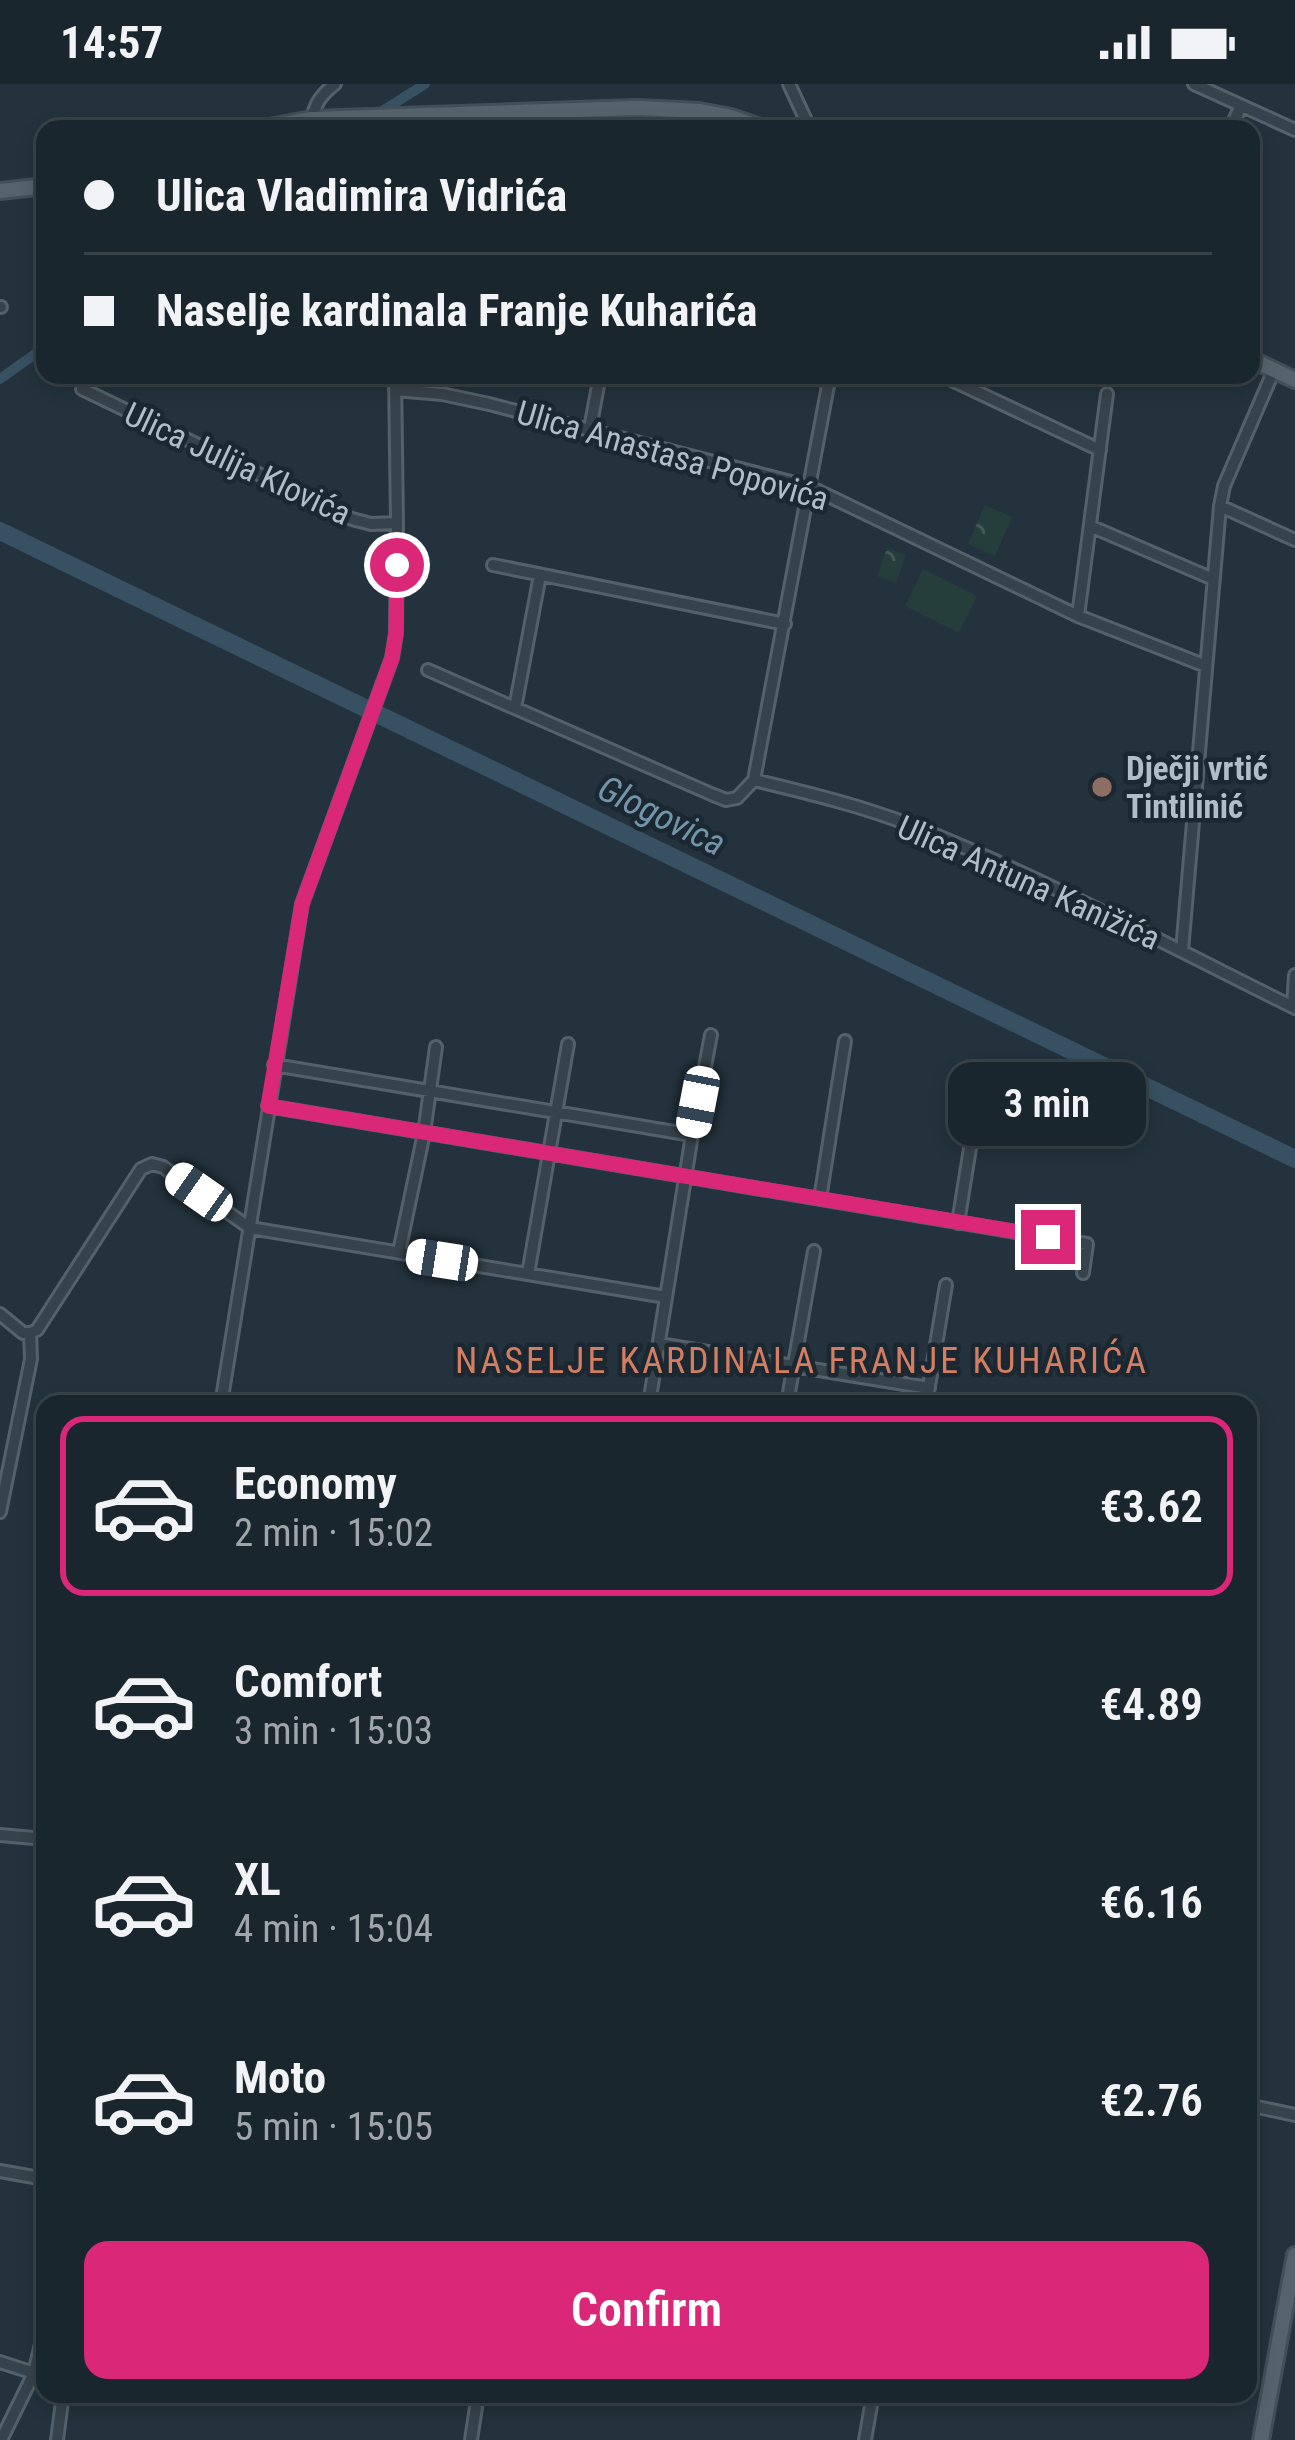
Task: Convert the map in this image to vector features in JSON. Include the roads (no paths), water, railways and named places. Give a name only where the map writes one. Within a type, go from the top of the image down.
[{"type":"main road","points":[[459,120],[666,108],[739,120]]},
{"type":"main road","points":[[307,120],[407,116],[418,120]]},
{"type":"main road","points":[[0,191],[36,187]]},
{"type":"main road","points":[[1260,363],[1295,380]]},
{"type":"main road","points":[[1261,2440],[1289,2318],[1295,2255]]},
{"type":"street","points":[[312,119],[324,92],[335,84]]},
{"type":"street","points":[[789,84],[806,120]]},
{"type":"street","points":[[1194,84],[1295,130]]},
{"type":"street","points":[[1234,120],[1241,106]]},
{"type":"street","points":[[1182,951],[1220,506],[1224,486],[1274,370]]},
{"type":"street","points":[[222,1395],[302,904],[392,658],[396,633],[395,384]]},
{"type":"street","points":[[590,429],[598,384]]},
{"type":"street","points":[[428,670],[711,794],[726,800],[737,798],[754,780],[828,384]]},
{"type":"street","points":[[960,384],[1100,450]]},
{"type":"street","name":"Ulica Julija Klovića","points":[[82,389],[352,519],[397,523]]},
{"type":"street","name":"Ulica Anastasa Popovića","points":[[395,390],[466,399],[810,488],[1078,616],[1206,666]]},
{"type":"street","points":[[1078,616],[1107,394]]},
{"type":"street","points":[[1220,506],[1295,540]]},
{"type":"street","points":[[1090,526],[1214,579]]},
{"type":"street","points":[[493,565],[785,623]]},
{"type":"street","points":[[515,708],[540,575]]},
{"type":"street","name":"Ulica Antuna Kanižića","points":[[754,780],[846,803],[912,826],[1006,866],[1294,1008]]},
{"type":"street","points":[[1294,1008],[1295,975]]},
{"type":"street","points":[[650,1395],[711,1035]]},
{"type":"street","points":[[820,1199],[845,1040]]},
{"type":"street","points":[[528,1274],[568,1044]]},
{"type":"street","points":[[399,1252],[436,1047]]},
{"type":"street","points":[[274,1065],[692,1136]]},
{"type":"street","points":[[268,1106],[1088,1244],[1083,1273]]},
{"type":"street","points":[[958,1222],[971,1142]]},
{"type":"street","points":[[0,1314],[23,1333],[37,1330],[146,1165],[164,1167],[250,1228],[666,1297]]},
{"type":"street","points":[[788,1395],[814,1251]]},
{"type":"street","points":[[927,1395],[946,1285]]},
{"type":"street","points":[[0,1512],[31,1359],[30,1333]]},
{"type":"street","points":[[659,1344],[928,1388]]},
{"type":"street","points":[[0,1834],[36,1838]]},
{"type":"street","points":[[1257,2107],[1295,2115]]},
{"type":"street","points":[[0,2171],[36,2177]]},
{"type":"street","points":[[0,2362],[34,2373]]},
{"type":"street","points":[[1,2440],[36,2365]]},
{"type":"street","points":[[57,2440],[62,2403]]},
{"type":"street","points":[[470,2440],[476,2403]]},
{"type":"street","points":[[865,2440],[871,2403]]},
{"type":"waterway","points":[[368,120],[425,84]]},
{"type":"waterway","points":[[0,379],[36,353]]},
{"type":"waterway","name":"Glogovica","points":[[0,531],[1295,1159]]},
{"type":"place","name":"Dječji vrtić Tintilinić","points":[[1102,787]]},
{"type":"district","name":"NASELJE KARDINALA FRANJE KUHARIĆA","points":[[802,1360]]}]
